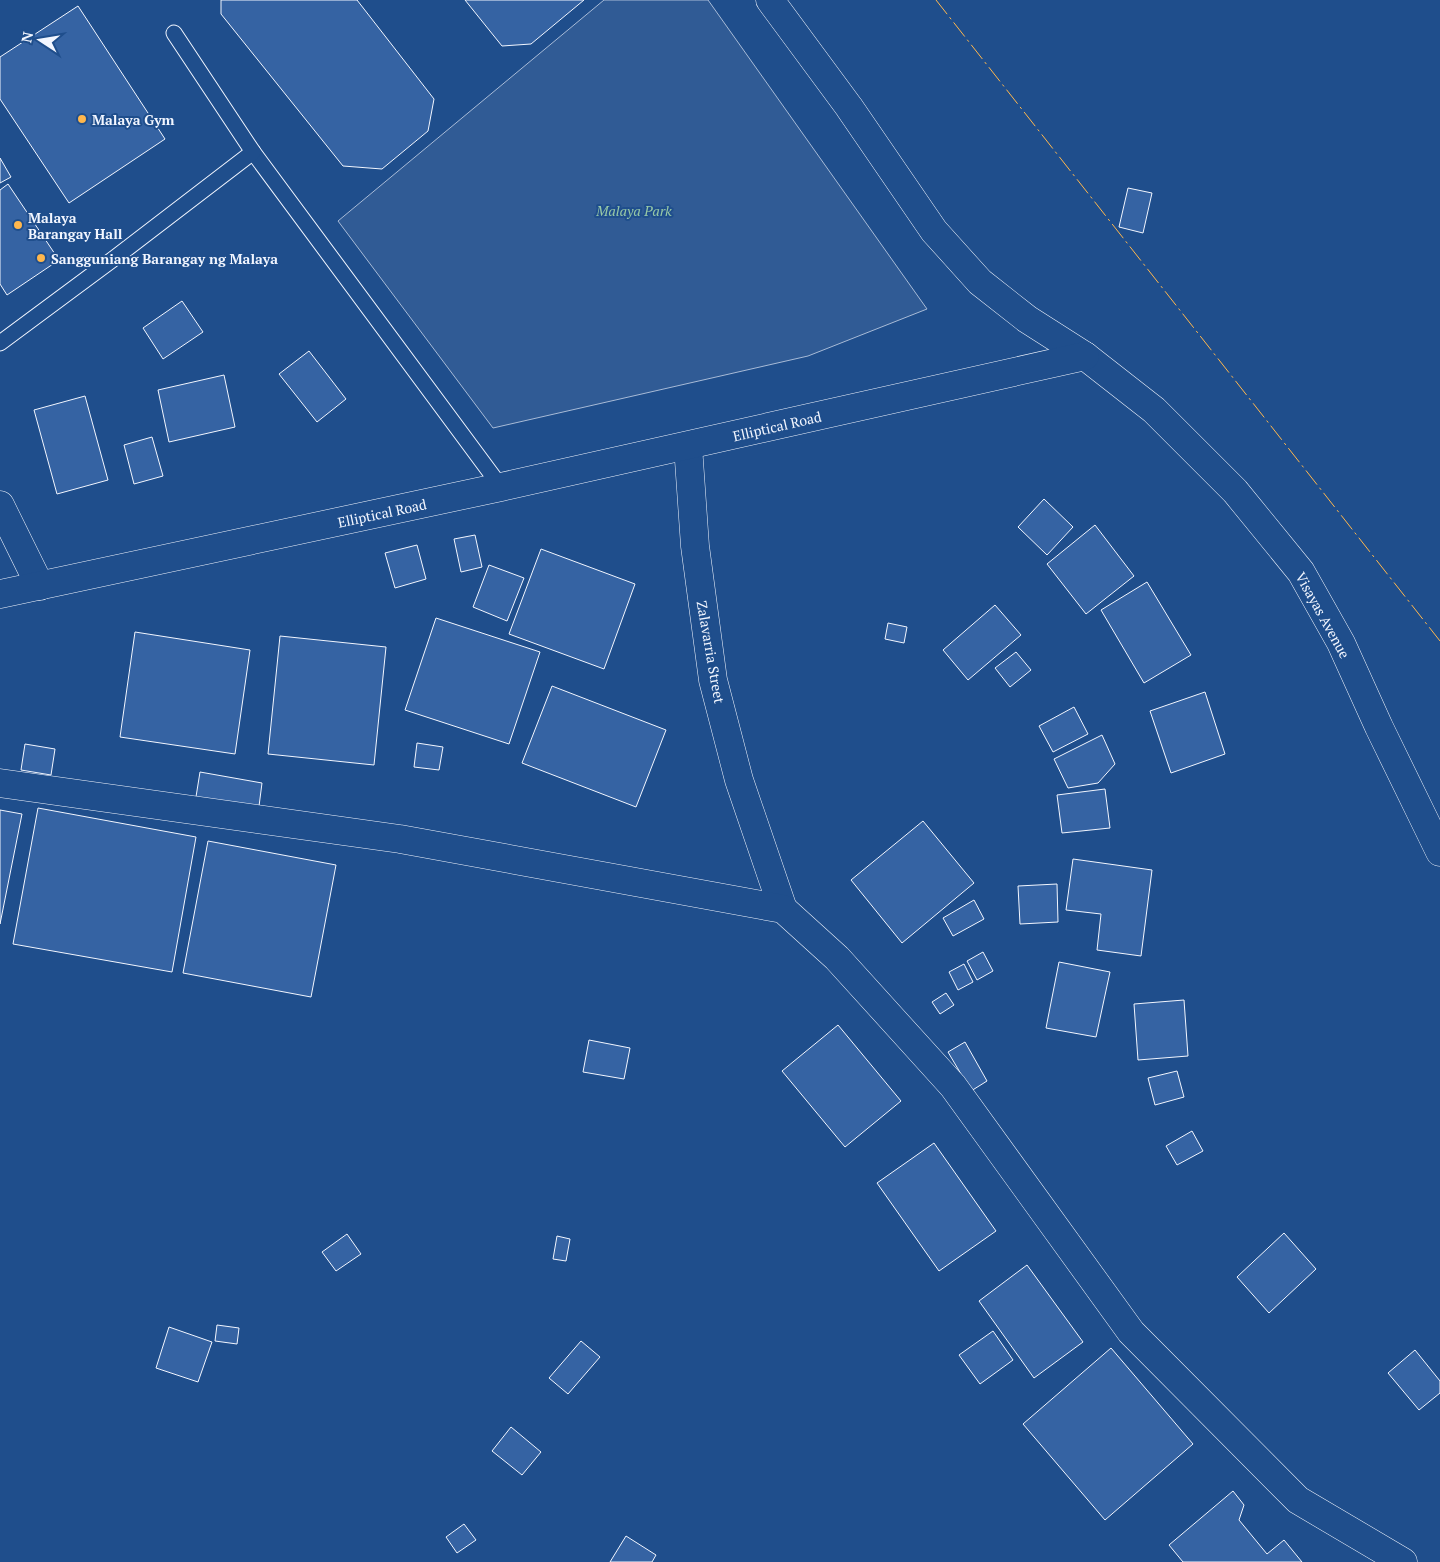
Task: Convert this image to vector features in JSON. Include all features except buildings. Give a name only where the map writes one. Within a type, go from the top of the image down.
[{"type":"street","points":[[770,0],[848,107],[934,231],[980,282],[1027,319],[1084,356]]},
{"type":"street","name":"Elliptical Road","points":[[0,594],[688,446],[1084,356]]},
{"type":"street","name":"Visayas Avenue","points":[[1084,356],[1154,410],[1235,491],[1301,572],[1341,642],[1379,727],[1440,852]]},
{"type":"street","name":"Zalavarria Street","points":[[688,446],[695,546],[713,680],[739,780],[783,909]]},
{"type":"street","points":[[0,505],[40,586]]},
{"type":"street","points":[[0,783],[400,839],[783,909],[837,958],[953,1086],[1131,1332],[1298,1500],[1403,1562]]},
{"type":"lane","points":[[174,33],[252,152],[501,487]]},
{"type":"lane","points":[[0,343],[112,260],[252,152]]},
{"type":"shaded area","name":"Malaya Park","points":[[604,0],[708,0],[927,309],[808,356],[493,428],[338,221]]},
{"type":"power","points":[[936,0],[1440,641]]},
{"type":"place","name":"Malaya Gym","points":[[82,119]]},
{"type":"place","name":"Malaya Barangay Hall","points":[[18,225]]},
{"type":"place","name":"Sangguniang Barangay ng Malaya","points":[[41,258]]}]
